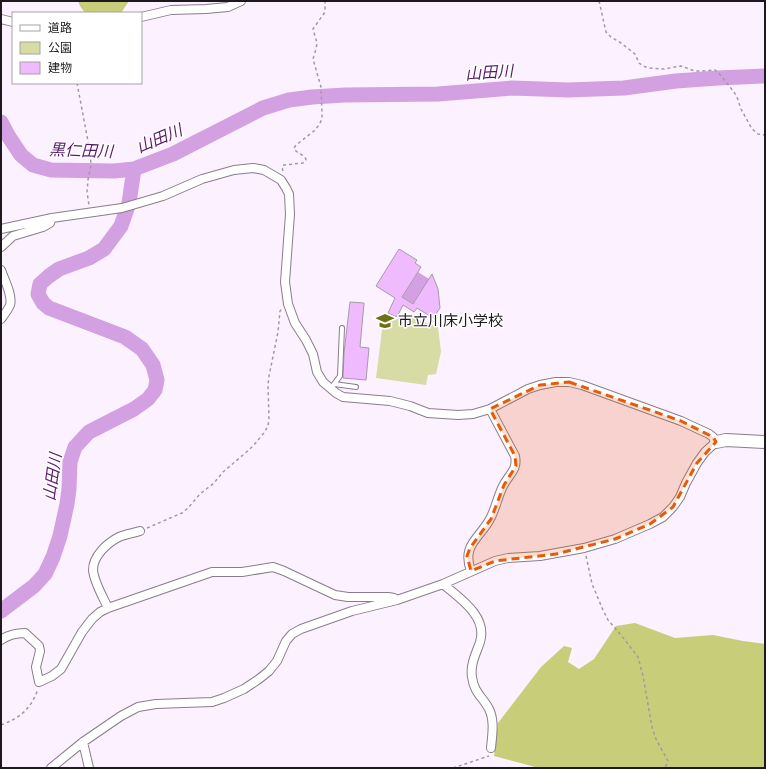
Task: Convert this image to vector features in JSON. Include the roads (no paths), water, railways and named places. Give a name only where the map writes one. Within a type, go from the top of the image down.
[{"type":"street","points":[[142,16],[171,10],[228,7],[241,1]]},
{"type":"street","points":[[1,19],[12,22]]},
{"type":"street","points":[[1,229],[52,218],[122,208],[163,196],[202,179],[234,170],[253,168],[264,170],[281,180],[289,194],[290,214],[285,282],[288,304],[295,323],[313,354],[317,372],[323,382],[332,387],[336,393],[343,396],[390,401],[410,406],[428,413],[458,415],[473,414],[490,409],[534,387],[556,382],[569,382],[582,385],[681,421],[709,434],[716,442]]},
{"type":"street","points":[[1,247],[13,236],[43,227],[50,223],[52,218]]},
{"type":"street","points":[[1,270],[11,300],[10,306],[1,319]]},
{"type":"street","points":[[471,571],[467,556],[470,548],[490,519],[504,484],[516,466],[515,456],[490,409]]},
{"type":"street","points":[[51,768],[83,742],[121,716],[138,707],[156,704],[212,702],[244,689],[269,671],[277,661],[286,641],[292,634],[301,629],[352,611],[397,600],[442,584],[495,561],[508,558],[540,556],[584,548],[615,539],[650,524],[663,517],[673,508],[680,498],[697,463],[705,452],[716,442],[726,440],[765,442]]},
{"type":"street","points":[[108,608],[96,581],[93,570],[95,560],[99,553],[110,542],[120,536],[140,531]]},
{"type":"street","points":[[1,640],[16,633],[25,633],[39,646],[40,651],[36,667],[39,682],[52,676],[61,669],[82,632],[92,619],[100,612],[212,572],[242,572],[273,568],[284,570],[335,595],[348,597],[388,597],[397,600]]},
{"type":"street","points":[[442,584],[472,610],[480,624],[480,640],[473,660],[472,677],[477,693],[489,709],[491,715],[491,748]]},
{"type":"street","points":[[83,742],[89,768]]},
{"type":"lane","points":[[332,387],[340,376],[342,328]]},
{"type":"lane","points":[[332,387],[356,387]]},
{"type":"waterway","name":"山田川","points":[[1,122],[21,155],[33,165],[51,170],[114,171],[134,169],[173,154],[263,108],[289,100],[345,95],[438,94],[512,88],[568,90],[624,88],[676,81],[765,76]]},
{"type":"waterway","name":"山田川","points":[[1,611],[34,586],[45,574],[53,557],[60,536],[67,504],[70,462],[75,447],[89,432],[134,409],[148,399],[155,390],[157,380],[153,365],[142,349],[125,337],[49,308],[43,303],[38,294],[40,284],[59,269],[89,258],[104,249],[121,226],[129,203],[134,169]]},
{"type":"place","name":"市立川床小学校","points":[[385,321]]},
{"type":"water label","name":"黒仁田川","points":[[81,150]]}]
